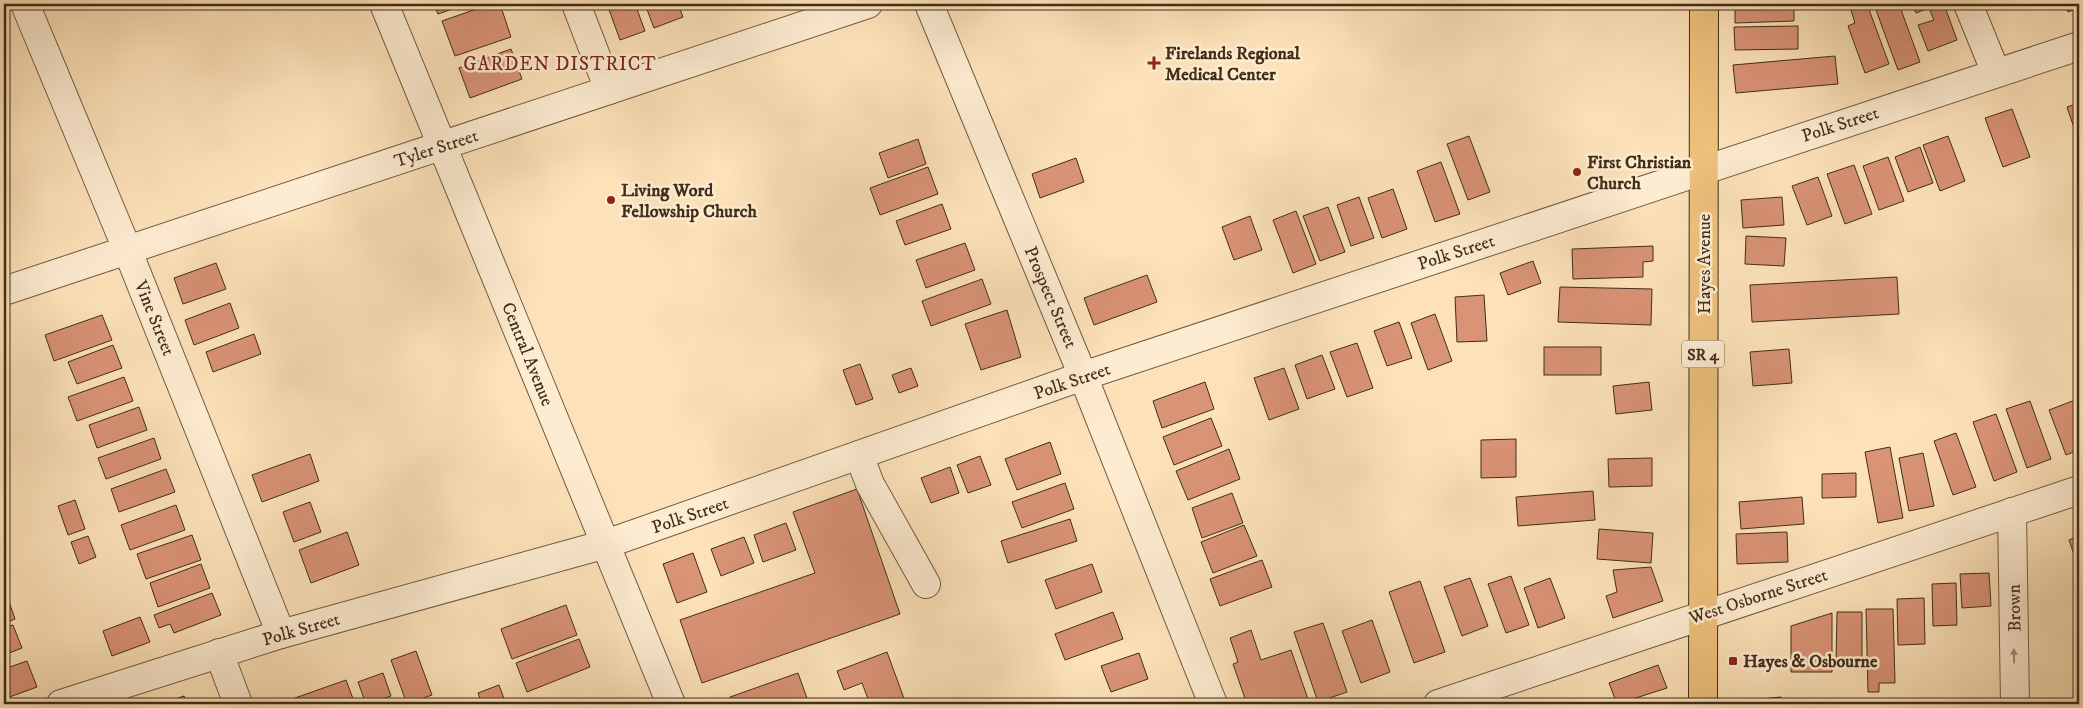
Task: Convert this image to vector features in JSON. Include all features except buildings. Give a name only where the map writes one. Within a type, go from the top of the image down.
[{"type":"main road","name":"Hayes Avenue","points":[[1703,704],[1704,4]]},
{"type":"street","name":"Vine Street","points":[[24,4],[127,249],[281,634]]},
{"type":"street","name":"Central Avenue","points":[[384,4],[671,704]]},
{"type":"street","points":[[576,4],[609,90]]},
{"type":"street","name":"Tyler Street","points":[[4,291],[868,4]]},
{"type":"street","name":"Prospect Street","points":[[929,4],[1084,376],[1213,704]]},
{"type":"street","points":[[1968,4],[1996,73]]},
{"type":"street","name":"Polk Street","points":[[61,704],[281,634],[606,544],[1084,376],[2079,46]]},
{"type":"street","points":[[859,455],[870,484],[926,584]]},
{"type":"street","name":"West Osborne Street","points":[[1438,704],[2079,490]]},
{"type":"street","name":"Brown","points":[[2012,512],[2015,704]]},
{"type":"street","points":[[220,653],[238,704]]},
{"type":"place","name":"Firelands Regional Medical Center","points":[[1154,63]]},
{"type":"place","name":"First Christian Church","points":[[1577,172]]},
{"type":"place","name":"Living Word Fellowship Church","points":[[611,200]]},
{"type":"place","name":"Hayes & Osbourne","points":[[1733,661]]},
{"type":"district","name":"GARDEN DISTRICT","points":[[560,63]]}]
